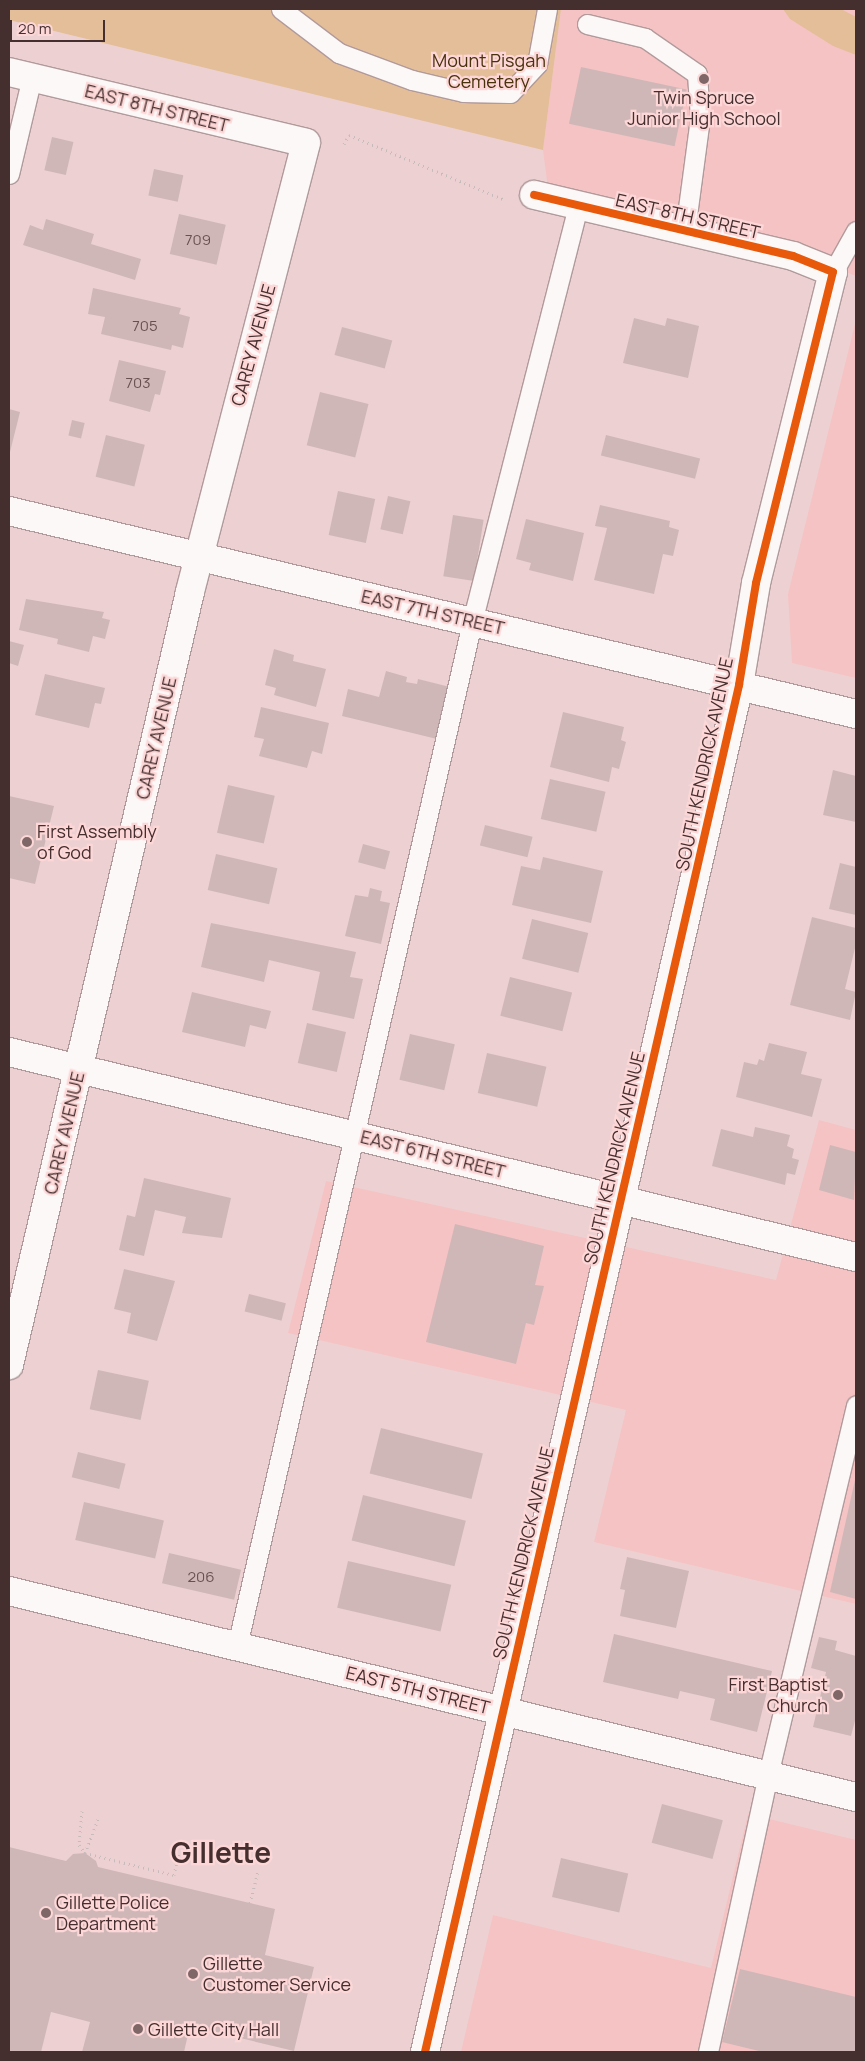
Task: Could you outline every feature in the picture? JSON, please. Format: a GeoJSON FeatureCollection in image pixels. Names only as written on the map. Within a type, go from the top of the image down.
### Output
{"type":"FeatureCollection","features":[{"type":"Feature","properties":{"kind":"street","name":"EAST 8TH STREET"},"geometry":{"type":"LineString","coordinates":[[20,75],[306,144]]}},
{"type":"Feature","properties":{"kind":"street","name":"CAREY AVENUE"},"geometry":{"type":"LineString","coordinates":[[9,1364],[199,557],[306,144]]}},
{"type":"Feature","properties":{"kind":"street","name":"EAST 8TH STREET"},"geometry":{"type":"LineString","coordinates":[[524,200],[578,205],[685,230],[793,256],[832,272]]}},
{"type":"Feature","properties":{"kind":"street","name":"SOUTH KENDRICK AVENUE"},"geometry":{"type":"LineString","coordinates":[[425,2052],[739,686],[756,584],[832,272]]}},
{"type":"Feature","properties":{"kind":"street","name":"EAST 7TH STREET"},"geometry":{"type":"LineString","coordinates":[[9,511],[856,714]]}},
{"type":"Feature","properties":{"kind":"street","name":"EAST 6TH STREET"},"geometry":{"type":"LineString","coordinates":[[9,1052],[856,1257]]}},
{"type":"Feature","properties":{"kind":"street","name":"EAST 5TH STREET"},"geometry":{"type":"LineString","coordinates":[[9,1591],[856,1797]]}},
{"type":"Feature","properties":{"kind":"lane"},"geometry":{"type":"LineString","coordinates":[[281,9],[339,53],[412,80],[463,92],[510,92],[537,64],[548,9]]}},
{"type":"Feature","properties":{"kind":"lane"},"geometry":{"type":"LineString","coordinates":[[587,24],[645,38],[697,74],[700,118],[685,230]]}},
{"type":"Feature","properties":{"kind":"lane"},"geometry":{"type":"LineString","coordinates":[[9,174],[20,75]]}},
{"type":"Feature","properties":{"kind":"lane"},"geometry":{"type":"LineString","coordinates":[[237,1646],[472,622],[578,205]]}},
{"type":"Feature","properties":{"kind":"lane"},"geometry":{"type":"LineString","coordinates":[[832,272],[856,230]]}},
{"type":"Feature","properties":{"kind":"lane"},"geometry":{"type":"LineString","coordinates":[[708,2052],[768,1775],[856,1405]]}},
{"type":"Feature","properties":{"kind":"path"},"geometry":{"type":"LineString","coordinates":[[344,144],[349,135],[524,200]]}},
{"type":"Feature","properties":{"kind":"path"},"geometry":{"type":"LineString","coordinates":[[82,1811],[79,1845],[85,1854],[174,1875],[179,1852]]}},
{"type":"Feature","properties":{"kind":"path"},"geometry":{"type":"LineString","coordinates":[[85,1854],[99,1816]]}},
{"type":"Feature","properties":{"kind":"path"},"geometry":{"type":"LineString","coordinates":[[250,1903],[258,1871]]}},
{"type":"Feature","properties":{"kind":"shaded area","name":"Twin Spruce Junior High School"},"geometry":{"type":"Polygon","coordinates":[[[561,9],[856,9],[856,276],[802,255],[549,196],[543,150],[561,9]]]}},
{"type":"Feature","properties":{"kind":"shaded area"},"geometry":{"type":"Polygon","coordinates":[[[856,320],[856,678],[792,663],[788,594],[856,320]]]}},
{"type":"Feature","properties":{"kind":"shaded area"},"geometry":{"type":"Polygon","coordinates":[[[819,1120],[856,1130],[856,1604],[594,1542],[626,1410],[288,1333],[326,1181],[776,1280],[819,1120]]]}},
{"type":"Feature","properties":{"kind":"shaded area"},"geometry":{"type":"Polygon","coordinates":[[[748,1814],[856,1840],[856,2052],[461,2052],[493,1915],[711,1968],[748,1814]]]}},
{"type":"Feature","properties":{"kind":"green space","name":"Mount Pisgah Cemetery"},"geometry":{"type":"Polygon","coordinates":[[[9,9],[561,9],[543,150],[9,20],[9,9]]]}},
{"type":"Feature","properties":{"kind":"green space"},"geometry":{"type":"Polygon","coordinates":[[[783,9],[841,9],[856,17],[856,55],[833,46],[790,19],[783,9]]]}},
{"type":"Feature","properties":{"kind":"building"},"geometry":{"type":"Polygon","coordinates":[[[581,67],[687,89],[675,146],[569,124],[581,67]]]}},
{"type":"Feature","properties":{"kind":"building"},"geometry":{"type":"Polygon","coordinates":[[[52,137],[73,142],[66,175],[44,170],[52,137]]]}},
{"type":"Feature","properties":{"kind":"building"},"geometry":{"type":"Polygon","coordinates":[[[154,169],[183,175],[178,202],[148,195],[154,169]]]}},
{"type":"Feature","properties":{"kind":"building"},"geometry":{"type":"Polygon","coordinates":[[[179,214],[226,225],[217,265],[170,254],[179,214]]]}},
{"type":"Feature","properties":{"kind":"building"},"geometry":{"type":"Polygon","coordinates":[[[46,219],[94,234],[91,244],[141,259],[135,280],[23,245],[30,225],[43,230],[46,219]]]}},
{"type":"Feature","properties":{"kind":"building"},"geometry":{"type":"Polygon","coordinates":[[[93,288],[181,308],[179,314],[190,317],[183,348],[172,345],[171,350],[101,334],[105,317],[88,314],[93,288]]]}},
{"type":"Feature","properties":{"kind":"building"},"geometry":{"type":"Polygon","coordinates":[[[634,318],[665,326],[667,318],[699,326],[688,378],[623,363],[634,318]]]}},
{"type":"Feature","properties":{"kind":"building"},"geometry":{"type":"Polygon","coordinates":[[[342,327],[392,340],[385,368],[334,355],[342,327]]]}},
{"type":"Feature","properties":{"kind":"building"},"geometry":{"type":"Polygon","coordinates":[[[119,360],[166,371],[160,395],[155,394],[150,412],[109,401],[119,360]]]}},
{"type":"Feature","properties":{"kind":"building"},"geometry":{"type":"Polygon","coordinates":[[[320,392],[369,404],[355,457],[307,445],[320,392]]]}},
{"type":"Feature","properties":{"kind":"building"},"geometry":{"type":"Polygon","coordinates":[[[9,409],[20,412],[9,456],[9,409]]]}},
{"type":"Feature","properties":{"kind":"building"},"geometry":{"type":"Polygon","coordinates":[[[72,420],[85,423],[81,439],[68,436],[72,420]]]}},
{"type":"Feature","properties":{"kind":"building"},"geometry":{"type":"Polygon","coordinates":[[[106,435],[145,445],[134,486],[96,477],[106,435]]]}},
{"type":"Feature","properties":{"kind":"building"},"geometry":{"type":"Polygon","coordinates":[[[606,435],[700,458],[695,479],[601,455],[606,435]]]}},
{"type":"Feature","properties":{"kind":"building"},"geometry":{"type":"Polygon","coordinates":[[[338,491],[375,499],[366,543],[329,535],[338,491]]]}},
{"type":"Feature","properties":{"kind":"building"},"geometry":{"type":"Polygon","coordinates":[[[388,496],[410,501],[403,534],[380,529],[388,496]]]}},
{"type":"Feature","properties":{"kind":"building"},"geometry":{"type":"Polygon","coordinates":[[[600,505],[670,521],[669,527],[679,530],[673,556],[663,554],[654,594],[594,580],[607,528],[595,526],[600,505]]]}},
{"type":"Feature","properties":{"kind":"building"},"geometry":{"type":"Polygon","coordinates":[[[453,515],[484,520],[474,581],[443,576],[453,515]]]}},
{"type":"Feature","properties":{"kind":"building"},"geometry":{"type":"Polygon","coordinates":[[[526,519],[584,533],[573,581],[529,570],[531,563],[516,559],[526,519]]]}},
{"type":"Feature","properties":{"kind":"building"},"geometry":{"type":"Polygon","coordinates":[[[26,599],[104,612],[102,618],[110,620],[105,639],[93,636],[89,652],[57,644],[58,639],[19,630],[26,599]]]}},
{"type":"Feature","properties":{"kind":"building"},"geometry":{"type":"Polygon","coordinates":[[[9,641],[24,645],[18,666],[9,663],[9,641]]]}},
{"type":"Feature","properties":{"kind":"building"},"geometry":{"type":"Polygon","coordinates":[[[274,649],[294,655],[293,661],[326,669],[316,707],[274,695],[276,688],[265,685],[274,649]]]}},
{"type":"Feature","properties":{"kind":"building"},"geometry":{"type":"Polygon","coordinates":[[[386,671],[407,677],[406,682],[417,684],[418,679],[450,687],[437,739],[342,716],[348,689],[379,697],[386,671]]]}},
{"type":"Feature","properties":{"kind":"building"},"geometry":{"type":"Polygon","coordinates":[[[45,674],[105,688],[101,704],[95,703],[89,728],[35,715],[45,674]]]}},
{"type":"Feature","properties":{"kind":"building"},"geometry":{"type":"Polygon","coordinates":[[[261,707],[329,723],[322,754],[312,751],[307,768],[259,756],[264,739],[254,737],[261,707]]]}},
{"type":"Feature","properties":{"kind":"building"},"geometry":{"type":"Polygon","coordinates":[[[563,712],[624,727],[621,740],[626,742],[619,769],[612,767],[609,782],[550,767],[563,712]]]}},
{"type":"Feature","properties":{"kind":"building"},"geometry":{"type":"Polygon","coordinates":[[[833,770],[856,776],[856,822],[823,815],[833,770]]]}},
{"type":"Feature","properties":{"kind":"building"},"geometry":{"type":"Polygon","coordinates":[[[550,779],[606,792],[596,832],[541,819],[550,779]]]}},
{"type":"Feature","properties":{"kind":"building"},"geometry":{"type":"Polygon","coordinates":[[[228,785],[275,796],[264,844],[217,833],[228,785]]]}},
{"type":"Feature","properties":{"kind":"building","name":"First Assembly of God"},"geometry":{"type":"Polygon","coordinates":[[[9,796],[54,806],[35,884],[9,878],[9,796]]]}},
{"type":"Feature","properties":{"kind":"building"},"geometry":{"type":"Polygon","coordinates":[[[485,825],[533,837],[527,857],[480,845],[485,825]]]}},
{"type":"Feature","properties":{"kind":"building"},"geometry":{"type":"Polygon","coordinates":[[[363,844],[390,851],[385,870],[358,862],[363,844]]]}},
{"type":"Feature","properties":{"kind":"building"},"geometry":{"type":"Polygon","coordinates":[[[216,854],[277,868],[269,904],[208,890],[216,854]]]}},
{"type":"Feature","properties":{"kind":"building"},"geometry":{"type":"Polygon","coordinates":[[[543,857],[603,871],[591,923],[512,905],[521,866],[540,870],[543,857]]]}},
{"type":"Feature","properties":{"kind":"building"},"geometry":{"type":"Polygon","coordinates":[[[840,863],[856,867],[856,915],[829,909],[840,863]]]}},
{"type":"Feature","properties":{"kind":"building"},"geometry":{"type":"Polygon","coordinates":[[[370,888],[382,891],[380,901],[390,903],[381,944],[345,936],[355,895],[368,897],[370,888]]]}},
{"type":"Feature","properties":{"kind":"building"},"geometry":{"type":"Polygon","coordinates":[[[812,917],[856,928],[856,944],[845,989],[856,992],[850,1020],[790,1005],[812,917]]]}},
{"type":"Feature","properties":{"kind":"building"},"geometry":{"type":"Polygon","coordinates":[[[532,919],[588,933],[578,973],[522,959],[532,919]]]}},
{"type":"Feature","properties":{"kind":"building"},"geometry":{"type":"Polygon","coordinates":[[[211,923],[356,952],[350,977],[363,979],[354,1019],[312,1010],[320,972],[269,960],[264,982],[201,967],[211,923]]]}},
{"type":"Feature","properties":{"kind":"building"},"geometry":{"type":"Polygon","coordinates":[[[510,977],[572,992],[562,1031],[500,1016],[510,977]]]}},
{"type":"Feature","properties":{"kind":"building"},"geometry":{"type":"Polygon","coordinates":[[[192,992],[271,1011],[266,1029],[250,1025],[245,1047],[182,1032],[192,992]]]}},
{"type":"Feature","properties":{"kind":"building"},"geometry":{"type":"Polygon","coordinates":[[[307,1023],[346,1032],[337,1072],[298,1063],[307,1023]]]}},
{"type":"Feature","properties":{"kind":"building"},"geometry":{"type":"Polygon","coordinates":[[[410,1034],[455,1044],[444,1090],[399,1080],[410,1034]]]}},
{"type":"Feature","properties":{"kind":"building"},"geometry":{"type":"Polygon","coordinates":[[[769,1043],[807,1052],[801,1074],[822,1079],[812,1117],[736,1097],[744,1062],[757,1065],[759,1059],[764,1061],[769,1043]]]}},
{"type":"Feature","properties":{"kind":"building"},"geometry":{"type":"Polygon","coordinates":[[[487,1053],[546,1067],[537,1107],[478,1093],[487,1053]]]}},
{"type":"Feature","properties":{"kind":"building"},"geometry":{"type":"Polygon","coordinates":[[[755,1127],[790,1135],[787,1146],[794,1149],[792,1158],[799,1160],[795,1175],[787,1173],[785,1185],[712,1166],[721,1129],[753,1137],[755,1127]]]}},
{"type":"Feature","properties":{"kind":"building"},"geometry":{"type":"Polygon","coordinates":[[[830,1145],[856,1152],[854,1200],[819,1190],[830,1145]]]}},
{"type":"Feature","properties":{"kind":"building"},"geometry":{"type":"Polygon","coordinates":[[[144,1178],[231,1198],[222,1238],[182,1233],[186,1217],[155,1210],[144,1256],[119,1250],[127,1215],[135,1217],[144,1178]]]}},
{"type":"Feature","properties":{"kind":"building"},"geometry":{"type":"Polygon","coordinates":[[[455,1224],[544,1246],[535,1285],[544,1286],[534,1325],[526,1323],[516,1364],[426,1342],[455,1224]]]}},
{"type":"Feature","properties":{"kind":"building"},"geometry":{"type":"Polygon","coordinates":[[[124,1269],[175,1281],[157,1341],[127,1333],[131,1313],[114,1309],[124,1269]]]}},
{"type":"Feature","properties":{"kind":"building"},"geometry":{"type":"Polygon","coordinates":[[[249,1294],[286,1303],[282,1321],[245,1311],[249,1294]]]}},
{"type":"Feature","properties":{"kind":"building"},"geometry":{"type":"Polygon","coordinates":[[[98,1370],[149,1381],[141,1420],[90,1409],[98,1370]]]}},
{"type":"Feature","properties":{"kind":"building"},"geometry":{"type":"Polygon","coordinates":[[[381,1428],[483,1453],[472,1499],[370,1474],[381,1428]]]}},
{"type":"Feature","properties":{"kind":"building"},"geometry":{"type":"Polygon","coordinates":[[[78,1452],[126,1464],[119,1489],[72,1477],[78,1452]]]}},
{"type":"Feature","properties":{"kind":"building"},"geometry":{"type":"Polygon","coordinates":[[[856,1481],[856,1599],[830,1592],[856,1481]]]}},
{"type":"Feature","properties":{"kind":"building"},"geometry":{"type":"Polygon","coordinates":[[[363,1495],[466,1521],[454,1566],[352,1541],[363,1495]]]}},
{"type":"Feature","properties":{"kind":"building"},"geometry":{"type":"Polygon","coordinates":[[[84,1502],[164,1520],[155,1558],[75,1540],[84,1502]]]}},
{"type":"Feature","properties":{"kind":"building"},"geometry":{"type":"Polygon","coordinates":[[[169,1553],[241,1570],[234,1600],[162,1583],[169,1553]]]}},
{"type":"Feature","properties":{"kind":"building"},"geometry":{"type":"Polygon","coordinates":[[[627,1557],[689,1571],[676,1628],[620,1616],[625,1590],[620,1589],[627,1557]]]}},
{"type":"Feature","properties":{"kind":"building"},"geometry":{"type":"Polygon","coordinates":[[[348,1561],[451,1585],[440,1632],[337,1608],[348,1561]]]}},
{"type":"Feature","properties":{"kind":"building"},"geometry":{"type":"Polygon","coordinates":[[[614,1634],[772,1671],[757,1732],[710,1720],[715,1699],[680,1691],[678,1699],[603,1682],[614,1634]]]}},
{"type":"Feature","properties":{"kind":"building","name":"First Baptist Church"},"geometry":{"type":"Polygon","coordinates":[[[819,1637],[837,1641],[835,1650],[856,1656],[856,1717],[851,1736],[813,1727],[826,1672],[811,1668],[819,1637]]]}},
{"type":"Feature","properties":{"kind":"building"},"geometry":{"type":"Polygon","coordinates":[[[662,1804],[723,1820],[713,1859],[652,1843],[662,1804]]]}},
{"type":"Feature","properties":{"kind":"building"},"geometry":{"type":"Polygon","coordinates":[[[9,1847],[66,1861],[73,1854],[85,1853],[96,1861],[98,1867],[275,1909],[265,1955],[314,1967],[294,2051],[190,2026],[184,2052],[82,2052],[90,2022],[51,2012],[41,2052],[9,2051],[9,1847]]]}},
{"type":"Feature","properties":{"kind":"building"},"geometry":{"type":"Polygon","coordinates":[[[561,1858],[628,1874],[619,1912],[552,1897],[561,1858]]]}},
{"type":"Feature","properties":{"kind":"building"},"geometry":{"type":"Polygon","coordinates":[[[740,1969],[856,1997],[856,2052],[763,2052],[722,2042],[740,1969]]]}},
{"type":"Feature","properties":{"kind":"cycle path"},"geometry":{"type":"LineString","coordinates":[[425,2052],[739,685],[756,583],[833,272],[793,256],[534,195]]}},
{"type":"Feature","properties":{"kind":"place","name":"Twin Spruce Junior High School"},"geometry":{"type":"Point","coordinates":[704,79]}},
{"type":"Feature","properties":{"kind":"place","name":"First Assembly of God"},"geometry":{"type":"Point","coordinates":[27,842]}},
{"type":"Feature","properties":{"kind":"place","name":"First Baptist Church"},"geometry":{"type":"Point","coordinates":[838,1695]}},
{"type":"Feature","properties":{"kind":"place","name":"Gillette Police Department"},"geometry":{"type":"Point","coordinates":[46,1913]}},
{"type":"Feature","properties":{"kind":"place","name":"Gillette Customer Service"},"geometry":{"type":"Point","coordinates":[193,1974]}},
{"type":"Feature","properties":{"kind":"place","name":"Gillette City Hall"},"geometry":{"type":"Point","coordinates":[138,2029]}},
{"type":"Feature","properties":{"kind":"district","name":"Gillette"},"geometry":{"type":"Point","coordinates":[221,1852]}}]}
